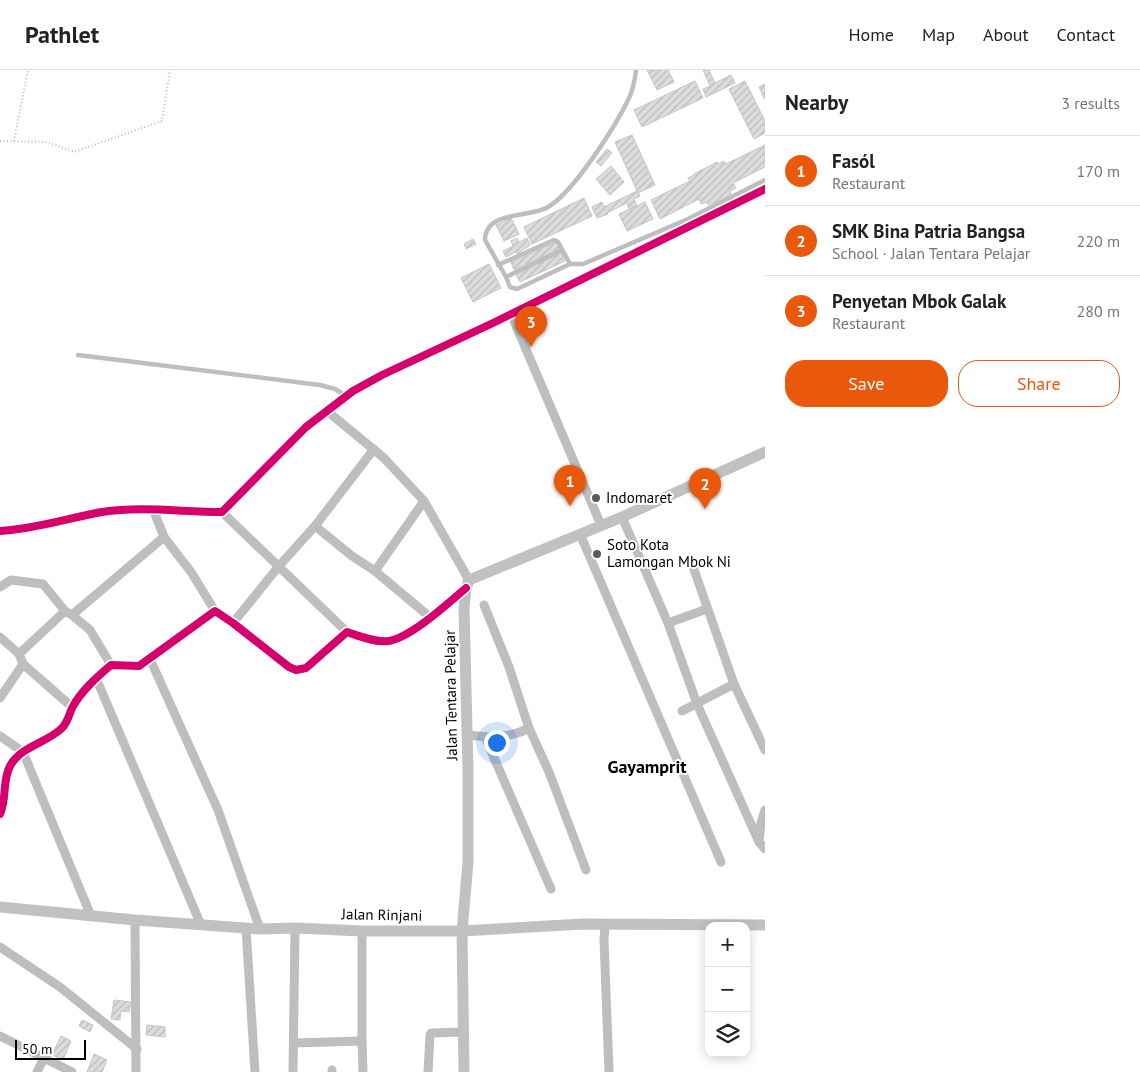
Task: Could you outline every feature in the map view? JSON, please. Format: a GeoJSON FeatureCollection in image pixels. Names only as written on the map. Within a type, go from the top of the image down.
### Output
{"type":"FeatureCollection","features":[{"type":"Feature","properties":{"kind":"main road"},"geometry":{"type":"LineString","coordinates":[[467,584],[622,517],[765,452]]}},
{"type":"Feature","properties":{"kind":"main road","name":"Jalan Tentara Pelajar"},"geometry":{"type":"LineString","coordinates":[[464,1072],[462,931],[468,862],[468,735],[464,608],[467,584]]}},
{"type":"Feature","properties":{"kind":"main road","name":"Jalan Rinjani"},"geometry":{"type":"LineString","coordinates":[[0,907],[134,920],[260,929],[462,931],[583,924],[765,925]]}},
{"type":"Feature","properties":{"kind":"street"},"geometry":{"type":"LineString","coordinates":[[222,512],[306,427],[346,396],[382,375],[765,189]]}},
{"type":"Feature","properties":{"kind":"street"},"geometry":{"type":"LineString","coordinates":[[510,314],[601,525]]}},
{"type":"Feature","properties":{"kind":"street"},"geometry":{"type":"LineString","coordinates":[[0,531],[50,525],[102,512],[153,509],[222,512],[248,540],[279,566],[347,632],[367,638],[388,641],[400,637],[431,618],[467,584],[424,501],[384,458],[327,411]]}},
{"type":"Feature","properties":{"kind":"street"},"geometry":{"type":"LineString","coordinates":[[233,623],[279,566],[315,526],[374,449]]}},
{"type":"Feature","properties":{"kind":"street"},"geometry":{"type":"LineString","coordinates":[[375,571],[424,501]]}},
{"type":"Feature","properties":{"kind":"street"},"geometry":{"type":"LineString","coordinates":[[153,509],[164,537],[192,572],[216,611],[289,668],[296,670],[306,668],[347,632]]}},
{"type":"Feature","properties":{"kind":"street"},"geometry":{"type":"LineString","coordinates":[[622,517],[668,624],[697,704],[759,842],[765,849]]}},
{"type":"Feature","properties":{"kind":"street"},"geometry":{"type":"LineString","coordinates":[[315,526],[352,556],[375,571],[431,618]]}},
{"type":"Feature","properties":{"kind":"street"},"geometry":{"type":"LineString","coordinates":[[580,534],[721,862]]}},
{"type":"Feature","properties":{"kind":"street"},"geometry":{"type":"LineString","coordinates":[[18,654],[68,612],[164,537]]}},
{"type":"Feature","properties":{"kind":"street"},"geometry":{"type":"LineString","coordinates":[[690,558],[734,684],[765,750]]}},
{"type":"Feature","properties":{"kind":"street"},"geometry":{"type":"LineString","coordinates":[[0,587],[10,580],[43,584],[68,612],[90,630],[111,665]]}},
{"type":"Feature","properties":{"kind":"street"},"geometry":{"type":"LineString","coordinates":[[484,605],[509,667],[529,728],[549,772],[586,870]]}},
{"type":"Feature","properties":{"kind":"street"},"geometry":{"type":"LineString","coordinates":[[668,624],[707,609]]}},
{"type":"Feature","properties":{"kind":"street"},"geometry":{"type":"LineString","coordinates":[[0,814],[3,808],[7,773],[14,759],[62,729],[67,722],[72,707],[96,678],[111,665],[139,666],[216,611]]}},
{"type":"Feature","properties":{"kind":"street"},"geometry":{"type":"LineString","coordinates":[[0,637],[18,654],[23,664],[72,707]]}},
{"type":"Feature","properties":{"kind":"street"},"geometry":{"type":"LineString","coordinates":[[150,659],[218,810],[260,929]]}},
{"type":"Feature","properties":{"kind":"street"},"geometry":{"type":"LineString","coordinates":[[0,698],[23,664]]}},
{"type":"Feature","properties":{"kind":"street"},"geometry":{"type":"LineString","coordinates":[[96,678],[201,924]]}},
{"type":"Feature","properties":{"kind":"street"},"geometry":{"type":"LineString","coordinates":[[682,711],[734,684]]}},
{"type":"Feature","properties":{"kind":"street"},"geometry":{"type":"LineString","coordinates":[[468,735],[485,737],[516,734],[529,728]]}},
{"type":"Feature","properties":{"kind":"street"},"geometry":{"type":"LineString","coordinates":[[0,736],[23,752],[91,916]]}},
{"type":"Feature","properties":{"kind":"street"},"geometry":{"type":"LineString","coordinates":[[485,737],[551,889]]}},
{"type":"Feature","properties":{"kind":"street"},"geometry":{"type":"LineString","coordinates":[[759,842],[761,823],[765,810]]}},
{"type":"Feature","properties":{"kind":"street"},"geometry":{"type":"LineString","coordinates":[[134,920],[136,1072]]}},
{"type":"Feature","properties":{"kind":"street"},"geometry":{"type":"LineString","coordinates":[[605,924],[609,1072]]}},
{"type":"Feature","properties":{"kind":"street"},"geometry":{"type":"LineString","coordinates":[[246,928],[255,1072]]}},
{"type":"Feature","properties":{"kind":"street"},"geometry":{"type":"LineString","coordinates":[[293,1072],[295,928]]}},
{"type":"Feature","properties":{"kind":"street"},"geometry":{"type":"LineString","coordinates":[[362,931],[362,1072]]}},
{"type":"Feature","properties":{"kind":"street"},"geometry":{"type":"LineString","coordinates":[[0,947],[60,987],[137,1050]]}},
{"type":"Feature","properties":{"kind":"street"},"geometry":{"type":"LineString","coordinates":[[428,1072],[428,1039],[431,1033],[464,1032]]}},
{"type":"Feature","properties":{"kind":"street"},"geometry":{"type":"LineString","coordinates":[[0,1036],[72,1072]]}},
{"type":"Feature","properties":{"kind":"street"},"geometry":{"type":"LineString","coordinates":[[294,1043],[362,1041]]}},
{"type":"Feature","properties":{"kind":"street"},"geometry":{"type":"LineString","coordinates":[[37,1072],[44,1058]]}},
{"type":"Feature","properties":{"kind":"lane"},"geometry":{"type":"LineString","coordinates":[[636,70],[630,96],[590,162],[572,185],[546,209],[514,214],[490,226],[485,235],[485,240],[510,287],[515,289],[570,264],[583,264],[688,219],[765,180]]}},
{"type":"Feature","properties":{"kind":"lane"},"geometry":{"type":"LineString","coordinates":[[498,265],[552,240],[558,242],[570,264]]}},
{"type":"Feature","properties":{"kind":"lane"},"geometry":{"type":"LineString","coordinates":[[506,277],[562,250]]}},
{"type":"Feature","properties":{"kind":"lane"},"geometry":{"type":"LineString","coordinates":[[78,355],[320,385],[335,389],[346,396]]}},
{"type":"Feature","properties":{"kind":"path"},"geometry":{"type":"LineString","coordinates":[[14,141],[28,70]]}},
{"type":"Feature","properties":{"kind":"path"},"geometry":{"type":"LineString","coordinates":[[0,141],[48,142],[74,152],[162,121],[170,70]]}},
{"type":"Feature","properties":{"kind":"building"},"geometry":{"type":"Polygon","coordinates":[[[647,70],[668,70],[674,82],[657,90],[647,70]]]}},
{"type":"Feature","properties":{"kind":"building"},"geometry":{"type":"Polygon","coordinates":[[[703,70],[709,70],[715,83],[731,75],[735,83],[706,97],[703,89],[710,86],[703,70]]]}},
{"type":"Feature","properties":{"kind":"building"},"geometry":{"type":"Polygon","coordinates":[[[695,81],[703,98],[642,127],[634,110],[695,81]]]}},
{"type":"Feature","properties":{"kind":"building"},"geometry":{"type":"Polygon","coordinates":[[[745,81],[765,121],[765,133],[754,139],[729,89],[745,81]]]}},
{"type":"Feature","properties":{"kind":"building"},"geometry":{"type":"Polygon","coordinates":[[[765,84],[765,100],[759,87],[765,84]]]}},
{"type":"Feature","properties":{"kind":"building"},"geometry":{"type":"Polygon","coordinates":[[[632,135],[655,185],[638,193],[615,142],[632,135]]]}},
{"type":"Feature","properties":{"kind":"building"},"geometry":{"type":"Polygon","coordinates":[[[765,145],[765,167],[733,183],[736,188],[730,191],[731,194],[727,196],[728,198],[714,205],[713,203],[708,205],[707,202],[701,204],[699,199],[660,219],[651,200],[690,181],[688,178],[717,162],[718,164],[724,161],[726,164],[765,145]]]}},
{"type":"Feature","properties":{"kind":"building"},"geometry":{"type":"Polygon","coordinates":[[[607,149],[612,153],[601,166],[596,162],[607,149]]]}},
{"type":"Feature","properties":{"kind":"building"},"geometry":{"type":"Polygon","coordinates":[[[611,166],[624,182],[610,195],[596,179],[611,166]]]}},
{"type":"Feature","properties":{"kind":"building"},"geometry":{"type":"Polygon","coordinates":[[[637,191],[640,196],[634,199],[637,206],[629,209],[627,203],[597,218],[592,207],[602,202],[604,207],[637,191]]]}},
{"type":"Feature","properties":{"kind":"building"},"geometry":{"type":"Polygon","coordinates":[[[584,198],[592,216],[532,244],[524,227],[584,198]]]}},
{"type":"Feature","properties":{"kind":"building"},"geometry":{"type":"Polygon","coordinates":[[[645,202],[653,219],[627,231],[619,214],[645,202]]]}},
{"type":"Feature","properties":{"kind":"building"},"geometry":{"type":"Polygon","coordinates":[[[511,218],[519,234],[504,241],[496,225],[511,218]]]}},
{"type":"Feature","properties":{"kind":"building"},"geometry":{"type":"Polygon","coordinates":[[[517,238],[519,242],[527,238],[530,245],[517,254],[516,252],[506,257],[503,251],[513,246],[511,241],[517,238]]]}},
{"type":"Feature","properties":{"kind":"building"},"geometry":{"type":"Polygon","coordinates":[[[473,239],[476,244],[466,249],[464,244],[473,239]]]}},
{"type":"Feature","properties":{"kind":"building"},"geometry":{"type":"Polygon","coordinates":[[[556,242],[560,249],[514,270],[511,262],[556,242]]]}},
{"type":"Feature","properties":{"kind":"building"},"geometry":{"type":"Polygon","coordinates":[[[561,253],[565,261],[520,282],[516,274],[561,253]]]}},
{"type":"Feature","properties":{"kind":"building"},"geometry":{"type":"Polygon","coordinates":[[[489,264],[501,288],[473,302],[461,278],[489,264]]]}},
{"type":"Feature","properties":{"kind":"building"},"geometry":{"type":"Polygon","coordinates":[[[114,1000],[131,1002],[129,1012],[121,1011],[120,1020],[111,1019],[114,1000]]]}},
{"type":"Feature","properties":{"kind":"building"},"geometry":{"type":"Polygon","coordinates":[[[82,1020],[93,1025],[90,1032],[79,1026],[82,1020]]]}},
{"type":"Feature","properties":{"kind":"building"},"geometry":{"type":"Polygon","coordinates":[[[147,1025],[165,1027],[165,1037],[146,1035],[147,1025]]]}},
{"type":"Feature","properties":{"kind":"building"},"geometry":{"type":"Polygon","coordinates":[[[61,1036],[71,1041],[63,1060],[52,1055],[61,1036]]]}},
{"type":"Feature","properties":{"kind":"building"},"geometry":{"type":"Polygon","coordinates":[[[94,1054],[107,1060],[102,1072],[87,1072],[94,1054]]]}},
{"type":"Feature","properties":{"kind":"cycle path"},"geometry":{"type":"LineString","coordinates":[[0,531],[26,528],[89,514],[117,510],[147,509],[222,512],[306,427],[353,391],[382,375],[493,323],[765,189]]}},
{"type":"Feature","properties":{"kind":"cycle path"},"geometry":{"type":"LineString","coordinates":[[0,814],[10,766],[27,749],[62,728],[76,702],[95,679],[111,665],[139,666],[215,611],[289,667],[296,670],[306,668],[347,632],[379,641],[389,641],[398,638],[429,619],[466,588]]}},
{"type":"Feature","properties":{"kind":"place","name":"Penyetan Mbok Galak"},"geometry":{"type":"Point","coordinates":[531,347]}},
{"type":"Feature","properties":{"kind":"place","name":"Indomaret"},"geometry":{"type":"Point","coordinates":[596,498]}},
{"type":"Feature","properties":{"kind":"place","name":"Fasól"},"geometry":{"type":"Point","coordinates":[570,506]}},
{"type":"Feature","properties":{"kind":"place","name":"SMK Bina Patria Bangsa"},"geometry":{"type":"Point","coordinates":[705,509]}},
{"type":"Feature","properties":{"kind":"place","name":"Soto Kota Lamongan Mbok Ni"},"geometry":{"type":"Point","coordinates":[597,554]}},
{"type":"Feature","properties":{"kind":"district","name":"Gayamprit"},"geometry":{"type":"Point","coordinates":[647,767]}}]}
